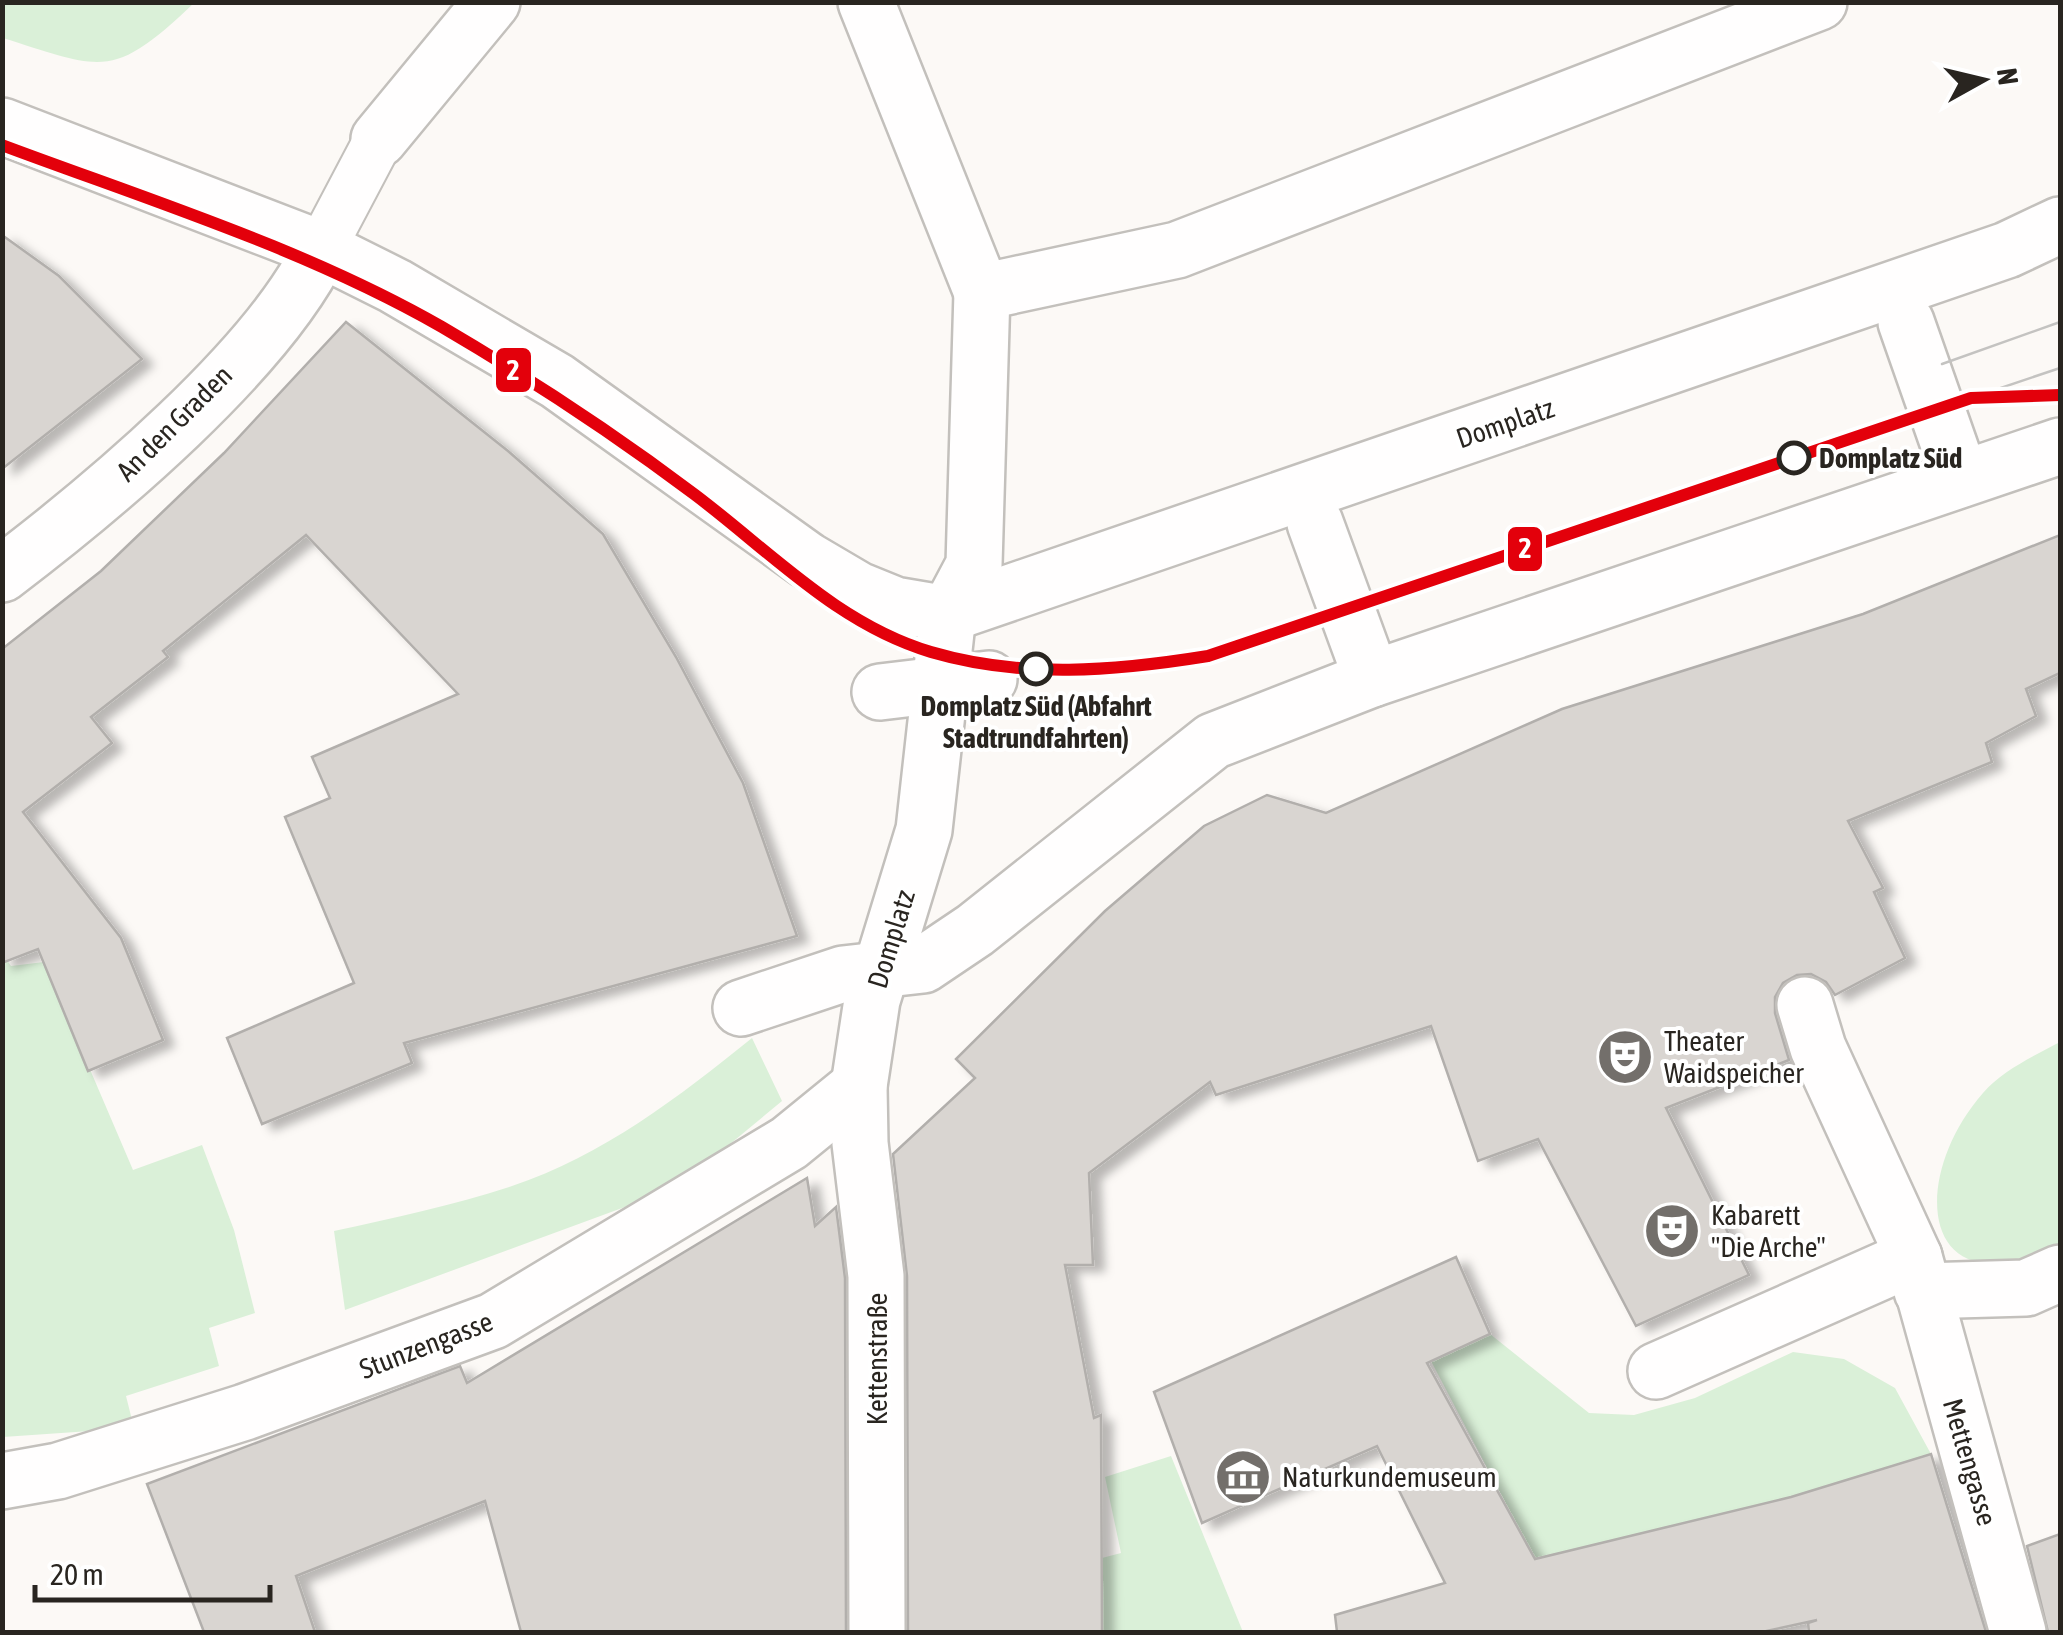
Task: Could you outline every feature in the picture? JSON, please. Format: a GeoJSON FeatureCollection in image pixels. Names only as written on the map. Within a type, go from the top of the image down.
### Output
{"type":"FeatureCollection","features":[{"type":"Feature","properties":{"kind":"street"},"geometry":{"type":"LineString","coordinates":[[380,139],[492,2]]}},
{"type":"Feature","properties":{"kind":"street"},"geometry":{"type":"LineString","coordinates":[[866,2],[982,292],[974,565],[948,614]]}},
{"type":"Feature","properties":{"kind":"street"},"geometry":{"type":"LineString","coordinates":[[982,292],[1177,250],[1819,2]]}},
{"type":"Feature","properties":{"kind":"street","name":"Domplatz"},"geometry":{"type":"LineString","coordinates":[[3,127],[326,278],[395,286],[557,381],[807,560],[858,590],[895,605],[948,614],[2006,250],[2060,225]]}},
{"type":"Feature","properties":{"kind":"street","name":"An den Graden"},"geometry":{"type":"LineString","coordinates":[[2,574],[116,482],[326,278]]}},
{"type":"Feature","properties":{"kind":"street"},"geometry":{"type":"LineString","coordinates":[[1906,322],[1961,478]]}},
{"type":"Feature","properties":{"kind":"street"},"geometry":{"type":"LineString","coordinates":[[741,1008],[852,966],[924,965],[975,930],[1213,741],[1372,678],[2060,446]]}},
{"type":"Feature","properties":{"kind":"street"},"geometry":{"type":"LineString","coordinates":[[1316,523],[1372,678]]}},
{"type":"Feature","properties":{"kind":"street","name":"Domplatz"},"geometry":{"type":"LineString","coordinates":[[859,1086],[872,1000],[852,966],[924,830],[965,682],[948,614]]}},
{"type":"Feature","properties":{"kind":"street"},"geometry":{"type":"LineString","coordinates":[[880,692],[965,682]]}},
{"type":"Feature","properties":{"kind":"street","name":"Mettengasse"},"geometry":{"type":"LineString","coordinates":[[1804,1005],[1818,1048],[1918,1274],[2018,1632]]}},
{"type":"Feature","properties":{"kind":"street","name":"Stunzengasse"},"geometry":{"type":"LineString","coordinates":[[2,1481],[58,1471],[245,1412],[493,1322],[789,1143],[859,1086]]}},
{"type":"Feature","properties":{"kind":"street","name":"Kettenstraße"},"geometry":{"type":"LineString","coordinates":[[859,1086],[860,1143],[876,1276],[877,1632]]}},
{"type":"Feature","properties":{"kind":"street"},"geometry":{"type":"LineString","coordinates":[[1656,1371],[1918,1274],[2026,1288],[2060,1273]]}},
{"type":"Feature","properties":{"kind":"lane"},"geometry":{"type":"LineString","coordinates":[[326,278],[380,139]]}},
{"type":"Feature","properties":{"kind":"green space"},"geometry":{"type":"Polygon","coordinates":[[[3,2],[194,3],[167,28],[125,56],[86,61],[3,38],[3,2]]]}},
{"type":"Feature","properties":{"kind":"green space"},"geometry":{"type":"Polygon","coordinates":[[[2,953],[11,966],[44,962],[133,1170],[202,1145],[234,1230],[255,1313],[209,1328],[219,1366],[126,1396],[134,1428],[3,1437],[2,953]]]}},
{"type":"Feature","properties":{"kind":"green space"},"geometry":{"type":"Polygon","coordinates":[[[752,1038],[782,1101],[724,1149],[633,1204],[345,1310],[334,1231],[512,1186],[577,1159],[638,1123],[752,1038]]]}},
{"type":"Feature","properties":{"kind":"green space"},"geometry":{"type":"Polygon","coordinates":[[[2060,1042],[2060,1243],[2014,1261],[1979,1262],[1955,1250],[1941,1228],[1937,1198],[1943,1164],[1959,1128],[1983,1093],[2009,1070],[2060,1042]]]}},
{"type":"Feature","properties":{"kind":"green space"},"geometry":{"type":"Polygon","coordinates":[[[1490,1334],[1589,1413],[1634,1415],[1695,1398],[1793,1352],[1844,1359],[1895,1388],[1931,1454],[1791,1497],[1535,1559],[1431,1361],[1490,1334]]]}},
{"type":"Feature","properties":{"kind":"green space"},"geometry":{"type":"Polygon","coordinates":[[[1171,1456],[1243,1632],[1102,1632],[1102,1558],[1121,1553],[1105,1477],[1171,1456]]]}},
{"type":"Feature","properties":{"kind":"building"},"geometry":{"type":"Polygon","coordinates":[[[2,235],[59,276],[142,359],[2,469],[2,235]]]}},
{"type":"Feature","properties":{"kind":"building"},"geometry":{"type":"Polygon","coordinates":[[[346,322],[508,451],[603,534],[676,657],[743,783],[797,936],[404,1043],[412,1063],[262,1124],[227,1038],[354,983],[285,817],[330,798],[312,757],[458,694],[306,535],[163,651],[168,657],[91,717],[112,743],[23,812],[121,938],[163,1040],[88,1071],[38,949],[2,963],[2,649],[101,571],[224,453],[346,322]]]}},
{"type":"Feature","properties":{"kind":"building"},"geometry":{"type":"Polygon","coordinates":[[[2060,535],[2060,673],[2026,689],[2036,716],[1986,743],[1992,762],[1848,821],[1883,888],[1874,892],[1905,958],[1835,995],[1826,982],[1811,974],[1797,975],[1783,983],[1775,997],[1775,1013],[1789,1060],[1666,1108],[1749,1275],[1636,1326],[1538,1139],[1478,1161],[1431,1026],[1216,1095],[1210,1082],[1089,1173],[1093,1265],[1065,1265],[1094,1418],[1101,1415],[1102,1632],[908,1632],[907,1276],[893,1154],[975,1078],[956,1059],[1105,911],[1204,826],[1267,795],[1326,813],[1562,709],[1863,614],[2060,535]]]}},
{"type":"Feature","properties":{"kind":"building"},"geometry":{"type":"Polygon","coordinates":[[[807,1178],[815,1226],[836,1207],[845,1278],[846,1632],[521,1632],[485,1501],[296,1576],[315,1632],[204,1632],[147,1484],[460,1366],[467,1383],[807,1178]]]}},
{"type":"Feature","properties":{"kind":"building"},"geometry":{"type":"Polygon","coordinates":[[[1456,1257],[1490,1334],[1427,1363],[1535,1559],[1791,1497],[1931,1454],[1986,1632],[1809,1632],[1808,1623],[1817,1620],[1762,1632],[1337,1632],[1335,1615],[1445,1583],[1377,1446],[1202,1523],[1154,1392],[1456,1257]]]}},
{"type":"Feature","properties":{"kind":"building"},"geometry":{"type":"Polygon","coordinates":[[[2060,1534],[2060,1632],[2048,1632],[2027,1546],[2060,1534]]]}},
{"type":"Feature","properties":{"kind":"tram line"},"geometry":{"type":"LineString","coordinates":[[1942,364],[2060,322]]}},
{"type":"Feature","properties":{"kind":"tram line"},"geometry":{"type":"LineString","coordinates":[[1971,398],[2060,368]]}},
{"type":"Feature","properties":{"kind":"transit line","name":"2"},"geometry":{"type":"LineString","coordinates":[[2,145],[226,227],[390,299],[474,346],[602,428],[694,494],[806,584],[865,624],[931,652],[1000,666],[1069,670],[1208,656],[1971,398],[2060,395]]}},
{"type":"Feature","properties":{"kind":"place","name":"Domplatz Süd"},"geometry":{"type":"Point","coordinates":[1794,458]}},
{"type":"Feature","properties":{"kind":"place","name":"Domplatz Süd (Abfahrt Stadtrundfahrten)"},"geometry":{"type":"Point","coordinates":[1036,669]}},
{"type":"Feature","properties":{"kind":"place","name":"Theater Waidspeicher"},"geometry":{"type":"Point","coordinates":[1625,1057]}},
{"type":"Feature","properties":{"kind":"place","name":"Kabarett \"Die Arche\""},"geometry":{"type":"Point","coordinates":[1672,1231]}},
{"type":"Feature","properties":{"kind":"place","name":"Naturkundemuseum"},"geometry":{"type":"Point","coordinates":[1243,1477]}}]}
